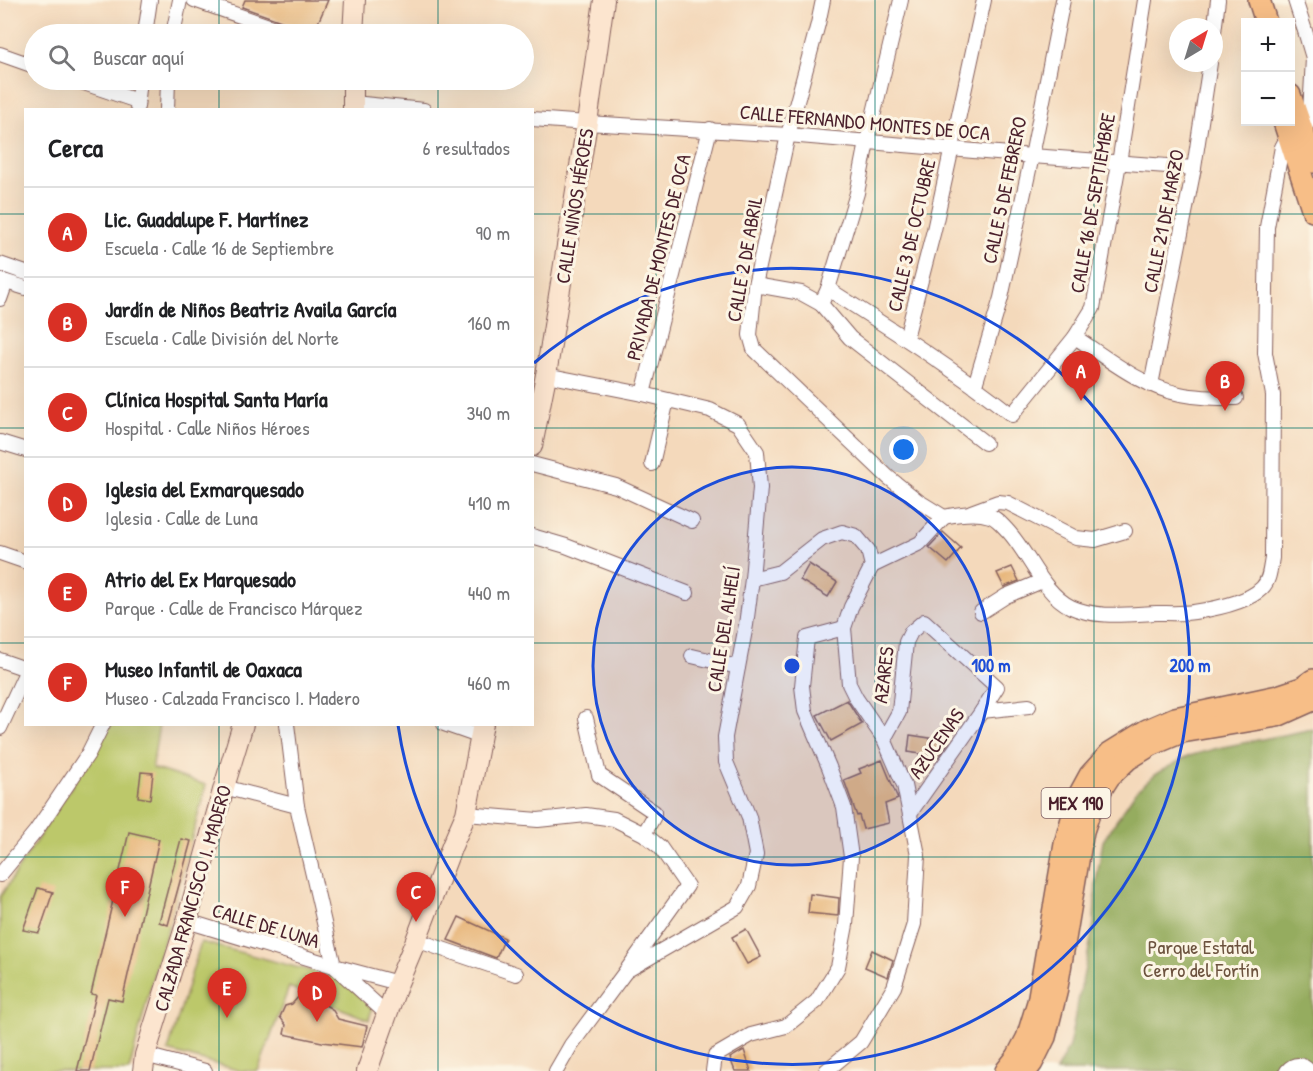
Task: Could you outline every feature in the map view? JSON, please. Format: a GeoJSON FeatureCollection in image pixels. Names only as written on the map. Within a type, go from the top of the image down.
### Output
{"type":"FeatureCollection","features":[{"type":"Feature","properties":{"kind":"main road"},"geometry":{"type":"LineString","coordinates":[[353,24],[354,0]]}},
{"type":"Feature","properties":{"kind":"main road","name":"CALLE NIÑOS HÉROES"},"geometry":{"type":"LineString","coordinates":[[534,436],[587,123],[604,0]]}},
{"type":"Feature","properties":{"kind":"main road"},"geometry":{"type":"LineString","coordinates":[[1244,0],[1250,18]]}},
{"type":"Feature","properties":{"kind":"main road"},"geometry":{"type":"LineString","coordinates":[[1259,0],[1265,18]]}},
{"type":"Feature","properties":{"kind":"main road"},"geometry":{"type":"LineString","coordinates":[[353,90],[353,106]]}},
{"type":"Feature","properties":{"kind":"main road"},"geometry":{"type":"LineString","coordinates":[[1291,129],[1313,162]]}},
{"type":"Feature","properties":{"kind":"main road"},"geometry":{"type":"LineString","coordinates":[[1291,129],[1313,211]]}},
{"type":"Feature","properties":{"kind":"main road","name":"MEX 190"},"geometry":{"type":"LineString","coordinates":[[1006,1071],[1027,1038],[1038,1002],[1065,844],[1078,797],[1090,775],[1110,753],[1147,730],[1174,718],[1278,696],[1302,688],[1313,680]]}},
{"type":"Feature","properties":{"kind":"main road","name":"MEX 190"},"geometry":{"type":"LineString","coordinates":[[1026,1071],[1032,1064],[1045,1037],[1056,993],[1083,831],[1093,802],[1109,777],[1128,759],[1151,745],[1182,732],[1277,716],[1313,700]]}},
{"type":"Feature","properties":{"kind":"main road","name":"CALZADA FRANCISCO I. MADERO"},"geometry":{"type":"LineString","coordinates":[[144,1063],[242,726]]}},
{"type":"Feature","properties":{"kind":"main road"},"geometry":{"type":"LineString","coordinates":[[368,1071],[398,983],[466,814],[482,731]]}},
{"type":"Feature","properties":{"kind":"street"},"geometry":{"type":"LineString","coordinates":[[146,24],[150,0]]}},
{"type":"Feature","properties":{"kind":"street"},"geometry":{"type":"LineString","coordinates":[[175,24],[180,0]]}},
{"type":"Feature","properties":{"kind":"street"},"geometry":{"type":"LineString","coordinates":[[194,0],[263,24]]}},
{"type":"Feature","properties":{"kind":"street","name":"CALLE 2 DE ABRIL"},"geometry":{"type":"LineString","coordinates":[[823,0],[788,135],[755,285],[750,335],[754,350],[888,477],[918,501],[944,516]]}},
{"type":"Feature","properties":{"kind":"street"},"geometry":{"type":"LineString","coordinates":[[821,304],[828,289],[857,193],[867,142],[902,0]]}},
{"type":"Feature","properties":{"kind":"street","name":"CALLE 3 DE OCTUBRE"},"geometry":{"type":"LineString","coordinates":[[906,338],[934,231],[984,0]]}},
{"type":"Feature","properties":{"kind":"street","name":"CALLE 5 DE FEBRERO"},"geometry":{"type":"LineString","coordinates":[[975,386],[1001,298],[1063,0]]}},
{"type":"Feature","properties":{"kind":"street","name":"CALLE 16 DE SEPTIEMBRE"},"geometry":{"type":"LineString","coordinates":[[828,289],[906,338],[975,386],[1011,415],[1076,337],[1093,308],[1145,0]]}},
{"type":"Feature","properties":{"kind":"street"},"geometry":{"type":"LineString","coordinates":[[1216,18],[1218,0]]}},
{"type":"Feature","properties":{"kind":"street"},"geometry":{"type":"LineString","coordinates":[[966,513],[989,516],[1000,522],[1018,541],[1042,581],[1064,603],[1074,608],[1100,614],[1192,613],[1232,604],[1254,595],[1264,586],[1270,574],[1272,558],[1274,423],[1273,395],[1265,353],[1267,227],[1282,147],[1291,129],[1309,121],[1313,59],[1294,0]]}},
{"type":"Feature","properties":{"kind":"street"},"geometry":{"type":"LineString","coordinates":[[0,54],[24,62]]}},
{"type":"Feature","properties":{"kind":"street","name":"CALLE 21 DE MARZO"},"geometry":{"type":"LineString","coordinates":[[1151,385],[1194,168],[1209,72]]}},
{"type":"Feature","properties":{"kind":"street"},"geometry":{"type":"LineString","coordinates":[[100,90],[137,105],[139,90]]}},
{"type":"Feature","properties":{"kind":"street"},"geometry":{"type":"LineString","coordinates":[[167,108],[168,90]]}},
{"type":"Feature","properties":{"kind":"street"},"geometry":{"type":"LineString","coordinates":[[353,106],[388,108]]}},
{"type":"Feature","properties":{"kind":"street","name":"CALLE FERNANDO MONTES DE OCA"},"geometry":{"type":"LineString","coordinates":[[534,119],[710,129],[1194,168]]}},
{"type":"Feature","properties":{"kind":"street","name":"PRIVADA DE MONTES DE OCA"},"geometry":{"type":"LineString","coordinates":[[643,394],[710,129]]}},
{"type":"Feature","properties":{"kind":"street"},"geometry":{"type":"LineString","coordinates":[[0,264],[24,272]]}},
{"type":"Feature","properties":{"kind":"street"},"geometry":{"type":"LineString","coordinates":[[0,299],[3,281],[24,287]]}},
{"type":"Feature","properties":{"kind":"street"},"geometry":{"type":"LineString","coordinates":[[755,285],[801,293],[821,304],[850,338],[986,443]]}},
{"type":"Feature","properties":{"kind":"street"},"geometry":{"type":"LineString","coordinates":[[1076,337],[1114,364],[1151,385],[1179,394],[1203,398],[1236,399]]}},
{"type":"Feature","properties":{"kind":"street","name":"CALLE DEL ALHELÍ"},"geometry":{"type":"LineString","coordinates":[[546,375],[710,410],[738,424],[757,452],[760,488],[752,579],[746,625],[725,737],[726,762],[748,817],[756,854],[749,886],[737,907],[626,971]]}},
{"type":"Feature","properties":{"kind":"street"},"geometry":{"type":"LineString","coordinates":[[652,464],[667,400]]}},
{"type":"Feature","properties":{"kind":"street"},"geometry":{"type":"LineString","coordinates":[[0,442],[24,449]]}},
{"type":"Feature","properties":{"kind":"street"},"geometry":{"type":"LineString","coordinates":[[534,465],[616,486],[692,521]]}},
{"type":"Feature","properties":{"kind":"street"},"geometry":{"type":"LineString","coordinates":[[826,1071],[861,1042],[894,987],[914,924],[918,855],[904,785],[884,739],[849,684],[843,628],[850,607],[872,566],[916,546],[944,516],[966,513],[998,502],[1008,503],[1076,538],[1095,540],[1125,531]]}},
{"type":"Feature","properties":{"kind":"street"},"geometry":{"type":"LineString","coordinates":[[752,579],[780,572],[822,539],[842,532],[856,536],[868,550],[872,566]]}},
{"type":"Feature","properties":{"kind":"street"},"geometry":{"type":"LineString","coordinates":[[534,537],[566,546],[687,593]]}},
{"type":"Feature","properties":{"kind":"street"},"geometry":{"type":"LineString","coordinates":[[0,553],[24,561]]}},
{"type":"Feature","properties":{"kind":"street"},"geometry":{"type":"LineString","coordinates":[[981,612],[1006,596],[1042,581]]}},
{"type":"Feature","properties":{"kind":"street","name":"AZUCENAS"},"geometry":{"type":"LineString","coordinates":[[910,813],[997,687],[924,621]]}},
{"type":"Feature","properties":{"kind":"street","name":"AZARES"},"geometry":{"type":"LineString","coordinates":[[884,739],[899,712],[906,642],[911,632],[924,621]]}},
{"type":"Feature","properties":{"kind":"street"},"geometry":{"type":"LineString","coordinates":[[713,1071],[715,1056],[751,1035],[786,1026],[817,1001],[838,967],[846,925],[850,857],[844,807],[805,711],[802,686],[807,638],[843,628]]}},
{"type":"Feature","properties":{"kind":"street"},"geometry":{"type":"LineString","coordinates":[[692,656],[738,667]]}},
{"type":"Feature","properties":{"kind":"street"},"geometry":{"type":"LineString","coordinates":[[0,660],[24,670]]}},
{"type":"Feature","properties":{"kind":"street"},"geometry":{"type":"LineString","coordinates":[[0,729],[24,675]]}},
{"type":"Feature","properties":{"kind":"street"},"geometry":{"type":"LineString","coordinates":[[982,711],[1029,706]]}},
{"type":"Feature","properties":{"kind":"street"},"geometry":{"type":"LineString","coordinates":[[586,718],[599,775],[654,812],[644,834]]}},
{"type":"Feature","properties":{"kind":"street"},"geometry":{"type":"LineString","coordinates":[[0,875],[36,831],[88,754],[103,726]]}},
{"type":"Feature","properties":{"kind":"street"},"geometry":{"type":"LineString","coordinates":[[287,726],[297,806],[334,966]]}},
{"type":"Feature","properties":{"kind":"street"},"geometry":{"type":"LineString","coordinates":[[455,726],[482,731]]}},
{"type":"Feature","properties":{"kind":"street"},"geometry":{"type":"LineString","coordinates":[[224,787],[297,806]]}},
{"type":"Feature","properties":{"kind":"street"},"geometry":{"type":"LineString","coordinates":[[466,814],[538,820],[586,815],[614,819],[644,834],[660,847],[687,886],[571,1045],[556,1071]]}},
{"type":"Feature","properties":{"kind":"street","name":"CALLE DE LUNA"},"geometry":{"type":"LineString","coordinates":[[187,921],[398,983]]}},
{"type":"Feature","properties":{"kind":"street"},"geometry":{"type":"LineString","coordinates":[[416,940],[516,974]]}},
{"type":"Feature","properties":{"kind":"street","name":"CALLE DE LUNA"},"geometry":{"type":"LineString","coordinates":[[334,966],[387,1014]]}},
{"type":"Feature","properties":{"kind":"street"},"geometry":{"type":"LineString","coordinates":[[144,1063],[205,1071]]}},
{"type":"Feature","properties":{"kind":"street"},"geometry":{"type":"LineString","coordinates":[[1287,1071],[1298,1064],[1305,1066],[1309,1071]]}},
{"type":"Feature","properties":{"kind":"green space"},"geometry":{"type":"Polygon","coordinates":[[[110,726],[159,726],[152,768],[206,785],[129,1071],[0,1071],[0,897],[110,726]]]}},
{"type":"Feature","properties":{"kind":"green space","name":"Parque Estatal Cerro del Fortín"},"geometry":{"type":"Polygon","coordinates":[[[1313,729],[1313,1071],[1056,1071],[1069,1046],[1094,924],[1096,882],[1103,841],[1136,791],[1157,773],[1189,756],[1313,729]]]}},
{"type":"Feature","properties":{"kind":"green space"},"geometry":{"type":"Polygon","coordinates":[[[201,942],[345,980],[372,1009],[369,1020],[289,987],[258,1071],[241,1071],[168,1051],[201,942]]]}},
{"type":"Feature","properties":{"kind":"building"},"geometry":{"type":"Polygon","coordinates":[[[245,0],[328,0],[317,24],[289,24],[242,7],[245,0]]]}},
{"type":"Feature","properties":{"kind":"building"},"geometry":{"type":"Polygon","coordinates":[[[943,532],[961,548],[948,563],[929,547],[943,532]]]}},
{"type":"Feature","properties":{"kind":"building"},"geometry":{"type":"Polygon","coordinates":[[[809,564],[837,582],[828,597],[800,580],[809,564]]]}},
{"type":"Feature","properties":{"kind":"building"},"geometry":{"type":"Polygon","coordinates":[[[1012,567],[1019,581],[1004,587],[997,573],[1012,567]]]}},
{"type":"Feature","properties":{"kind":"building"},"geometry":{"type":"Polygon","coordinates":[[[847,700],[862,724],[831,741],[817,715],[847,700]]]}},
{"type":"Feature","properties":{"kind":"building"},"geometry":{"type":"Polygon","coordinates":[[[910,735],[949,742],[939,757],[908,752],[910,735]]]}},
{"type":"Feature","properties":{"kind":"building"},"geometry":{"type":"Polygon","coordinates":[[[882,760],[898,799],[885,804],[889,823],[863,829],[844,780],[861,773],[859,769],[882,760]]]}},
{"type":"Feature","properties":{"kind":"building"},"geometry":{"type":"Polygon","coordinates":[[[141,772],[153,773],[150,799],[138,797],[141,772]]]}},
{"type":"Feature","properties":{"kind":"building"},"geometry":{"type":"Polygon","coordinates":[[[129,832],[159,839],[122,1001],[108,998],[90,1071],[77,1071],[96,995],[91,994],[129,832]]]}},
{"type":"Feature","properties":{"kind":"building"},"geometry":{"type":"Polygon","coordinates":[[[181,839],[191,841],[168,925],[159,922],[181,839]]]}},
{"type":"Feature","properties":{"kind":"building"},"geometry":{"type":"Polygon","coordinates":[[[38,888],[53,892],[39,933],[23,930],[38,888]]]}},
{"type":"Feature","properties":{"kind":"building"},"geometry":{"type":"Polygon","coordinates":[[[810,894],[839,898],[838,916],[808,913],[810,894]]]}},
{"type":"Feature","properties":{"kind":"building"},"geometry":{"type":"Polygon","coordinates":[[[459,917],[505,938],[496,958],[448,940],[459,917]]]}},
{"type":"Feature","properties":{"kind":"building"},"geometry":{"type":"Polygon","coordinates":[[[746,929],[761,957],[747,964],[732,937],[746,929]]]}},
{"type":"Feature","properties":{"kind":"building"},"geometry":{"type":"Polygon","coordinates":[[[872,950],[893,960],[888,977],[865,967],[872,950]]]}},
{"type":"Feature","properties":{"kind":"building"},"geometry":{"type":"Polygon","coordinates":[[[299,996],[322,1003],[332,1009],[338,1019],[367,1026],[362,1047],[284,1034],[286,1025],[280,1017],[285,1006],[292,1004],[299,996]]]}},
{"type":"Feature","properties":{"kind":"building"},"geometry":{"type":"Polygon","coordinates":[[[744,1050],[751,1071],[735,1071],[730,1058],[744,1050]]]}},
{"type":"Feature","properties":{"kind":"place","name":"Lic. Guadalupe F. Martínez"},"geometry":{"type":"Point","coordinates":[1081,401]}},
{"type":"Feature","properties":{"kind":"place","name":"Jardín de Niños Beatriz Availa García"},"geometry":{"type":"Point","coordinates":[1225,411]}},
{"type":"Feature","properties":{"kind":"place","name":"Museo Infantil de Oaxaca"},"geometry":{"type":"Point","coordinates":[125,917]}},
{"type":"Feature","properties":{"kind":"place","name":"Clínica Hospital Santa María"},"geometry":{"type":"Point","coordinates":[416,922]}},
{"type":"Feature","properties":{"kind":"place","name":"Atrio del Ex Marquesado"},"geometry":{"type":"Point","coordinates":[227,1018]}},
{"type":"Feature","properties":{"kind":"place","name":"Iglesia del Exmarquesado"},"geometry":{"type":"Point","coordinates":[317,1022]}}]}
